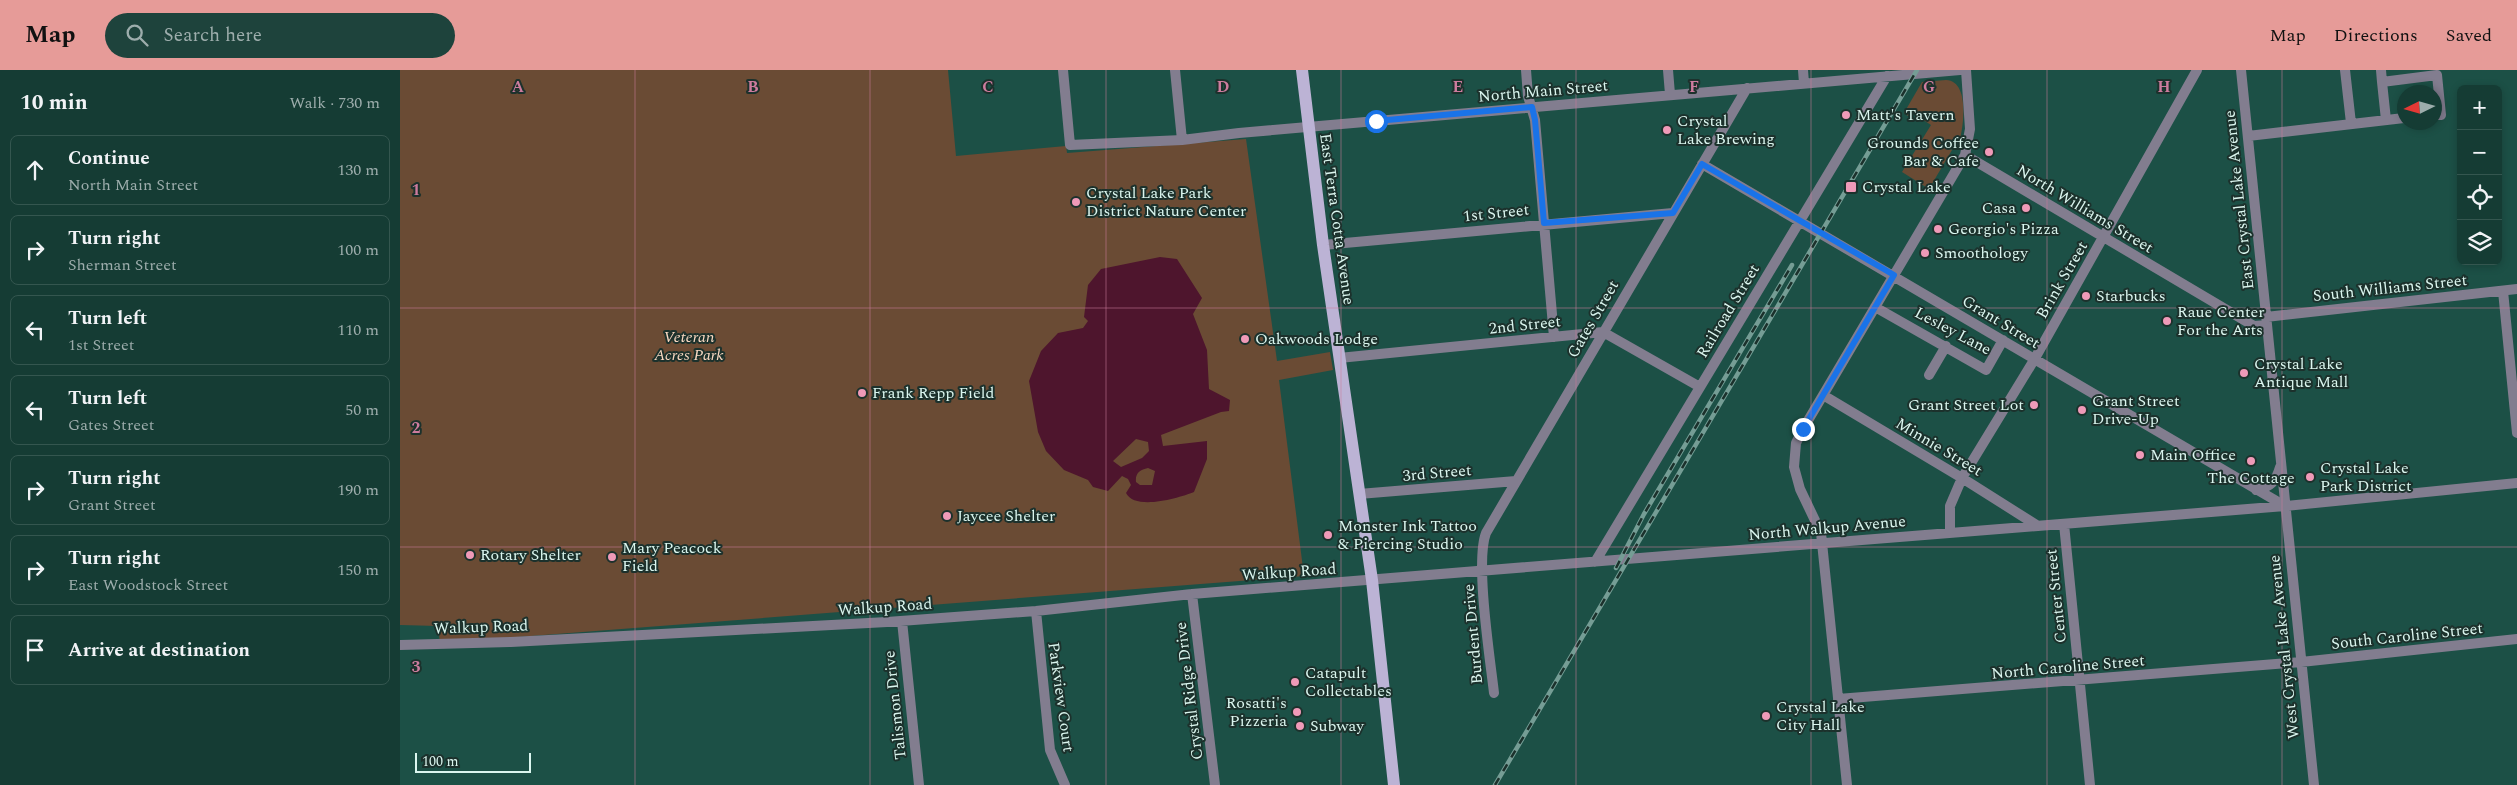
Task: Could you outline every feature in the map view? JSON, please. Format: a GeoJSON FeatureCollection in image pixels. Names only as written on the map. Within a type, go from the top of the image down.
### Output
{"type":"FeatureCollection","features":[{"type":"Feature","properties":{"kind":"main road","name":"East Terra Cotta Avenue"},"geometry":{"type":"LineString","coordinates":[[1302,70],[1323,245],[1372,580],[1394,785]]}},
{"type":"Feature","properties":{"kind":"street","name":"North Main Street"},"geometry":{"type":"LineString","coordinates":[[1063,70],[1070,146],[1182,140],[1670,94],[1960,70]]}},
{"type":"Feature","properties":{"kind":"street"},"geometry":{"type":"LineString","coordinates":[[1175,70],[1182,140]]}},
{"type":"Feature","properties":{"kind":"street"},"geometry":{"type":"LineString","coordinates":[[1526,70],[1528,96],[1535,120],[1554,337]]}},
{"type":"Feature","properties":{"kind":"street"},"geometry":{"type":"LineString","coordinates":[[1668,70],[1670,94]]}},
{"type":"Feature","properties":{"kind":"street"},"geometry":{"type":"LineString","coordinates":[[1803,70],[1804,83]]}},
{"type":"Feature","properties":{"kind":"street"},"geometry":{"type":"LineString","coordinates":[[1847,785],[1822,544],[1818,523],[1800,489],[1794,467],[1796,443],[1965,155],[1969,142],[1970,121],[1966,70]]}},
{"type":"Feature","properties":{"kind":"street","name":"Brink Street"},"geometry":{"type":"LineString","coordinates":[[1950,534],[1950,506],[1962,478],[2034,360],[2197,70]]}},
{"type":"Feature","properties":{"kind":"street","name":"East Crystal Lake Avenue"},"geometry":{"type":"LineString","coordinates":[[2241,70],[2285,506]]}},
{"type":"Feature","properties":{"kind":"street"},"geometry":{"type":"LineString","coordinates":[[2345,70],[2350,123]]}},
{"type":"Feature","properties":{"kind":"street"},"geometry":{"type":"LineString","coordinates":[[2381,70],[2386,120]]}},
{"type":"Feature","properties":{"kind":"street"},"geometry":{"type":"LineString","coordinates":[[2382,82],[2437,75],[2438,85]]}},
{"type":"Feature","properties":{"kind":"street","name":"Railroad Street"},"geometry":{"type":"LineString","coordinates":[[1595,562],[1887,76]]}},
{"type":"Feature","properties":{"kind":"street","name":"Gates Street"},"geometry":{"type":"LineString","coordinates":[[1482,571],[1483,540],[1746,88]]}},
{"type":"Feature","properties":{"kind":"street"},"geometry":{"type":"LineString","coordinates":[[2248,136],[2397,119]]}},
{"type":"Feature","properties":{"kind":"street","name":"North Williams Street"},"geometry":{"type":"LineString","coordinates":[[1965,155],[2254,326],[2266,321]]}},
{"type":"Feature","properties":{"kind":"street","name":"Grant Street"},"geometry":{"type":"LineString","coordinates":[[1702,164],[2285,506]]}},
{"type":"Feature","properties":{"kind":"street","name":"1st Street"},"geometry":{"type":"LineString","coordinates":[[1323,245],[1544,223],[1673,213]]}},
{"type":"Feature","properties":{"kind":"street","name":"South Williams Street"},"geometry":{"type":"LineString","coordinates":[[2266,321],[2517,289]]}},
{"type":"Feature","properties":{"kind":"street"},"geometry":{"type":"LineString","coordinates":[[2503,291],[2517,433]]}},
{"type":"Feature","properties":{"kind":"street","name":"Lesley Lane"},"geometry":{"type":"LineString","coordinates":[[1875,307],[1986,370],[2003,340]]}},
{"type":"Feature","properties":{"kind":"street"},"geometry":{"type":"LineString","coordinates":[[1603,332],[1700,387]]}},
{"type":"Feature","properties":{"kind":"street","name":"2nd Street"},"geometry":{"type":"LineString","coordinates":[[1339,358],[1603,332]]}},
{"type":"Feature","properties":{"kind":"street"},"geometry":{"type":"LineString","coordinates":[[1929,375],[1946,346]]}},
{"type":"Feature","properties":{"kind":"street","name":"Minnie Street"},"geometry":{"type":"LineString","coordinates":[[1823,395],[2038,526]]}},
{"type":"Feature","properties":{"kind":"street"},"geometry":{"type":"LineString","coordinates":[[2256,490],[2272,484],[2277,478],[2281,464]]}},
{"type":"Feature","properties":{"kind":"street","name":"3rd Street"},"geometry":{"type":"LineString","coordinates":[[1359,494],[1516,481]]}},
{"type":"Feature","properties":{"kind":"street","name":"North Walkup Avenue"},"geometry":{"type":"LineString","coordinates":[[1372,580],[2285,506],[2517,483]]}},
{"type":"Feature","properties":{"kind":"street","name":"West Crystal Lake Avenue"},"geometry":{"type":"LineString","coordinates":[[2285,506],[2314,785]]}},
{"type":"Feature","properties":{"kind":"street","name":"Center Street"},"geometry":{"type":"LineString","coordinates":[[2064,524],[2090,785]]}},
{"type":"Feature","properties":{"kind":"street","name":"Burdent Drive"},"geometry":{"type":"LineString","coordinates":[[1482,571],[1494,693]]}},
{"type":"Feature","properties":{"kind":"street","name":"Walkup Road"},"geometry":{"type":"LineString","coordinates":[[400,645],[511,642],[902,621],[1036,611],[1192,594],[1372,580]]}},
{"type":"Feature","properties":{"kind":"street","name":"Crystal Ridge Drive"},"geometry":{"type":"LineString","coordinates":[[1192,594],[1215,785]]}},
{"type":"Feature","properties":{"kind":"street","name":"Parkview Court"},"geometry":{"type":"LineString","coordinates":[[1036,611],[1050,750],[1065,785]]}},
{"type":"Feature","properties":{"kind":"street","name":"Talismon Drive"},"geometry":{"type":"LineString","coordinates":[[902,621],[919,785]]}},
{"type":"Feature","properties":{"kind":"street","name":"South Caroline Street"},"geometry":{"type":"LineString","coordinates":[[2301,662],[2517,639]]}},
{"type":"Feature","properties":{"kind":"street","name":"North Caroline Street"},"geometry":{"type":"LineString","coordinates":[[1838,699],[2301,662]]}},
{"type":"Feature","properties":{"kind":"green space","name":"Veteran Acres Park"},"geometry":{"type":"Polygon","coordinates":[[[400,70],[948,70],[956,156],[1066,146],[1067,153],[1246,139],[1277,361],[1330,352],[1333,370],[1279,380],[1304,576],[440,643],[438,626],[400,625],[400,70]]]}},
{"type":"Feature","properties":{"kind":"green space"},"geometry":{"type":"Polygon","coordinates":[[[1946,80],[1953,82],[1962,95],[1963,114],[1960,139],[1954,137],[1948,148],[1952,150],[1929,189],[1902,172],[1931,125],[1911,112],[1908,116],[1904,113],[1922,82],[1946,80]]]}},
{"type":"Feature","properties":{"kind":"shaded area"},"geometry":{"type":"Polygon","coordinates":[[[1160,257],[1177,259],[1202,298],[1193,314],[1207,350],[1209,389],[1230,400],[1229,411],[1221,412],[1161,435],[1163,446],[1207,441],[1207,459],[1194,492],[1158,502],[1138,501],[1126,493],[1131,485],[1128,479],[1122,476],[1108,491],[1093,487],[1088,480],[1064,470],[1046,451],[1038,432],[1029,381],[1041,351],[1058,333],[1083,328],[1088,321],[1084,317],[1088,285],[1101,269],[1160,257]],[[1136,439],[1113,461],[1121,467],[1142,458],[1149,451],[1148,442],[1136,439]],[[1148,468],[1137,474],[1136,482],[1140,485],[1152,485],[1155,471],[1148,468]]]}},
{"type":"Feature","properties":{"kind":"railway"},"geometry":{"type":"LineString","coordinates":[[1495,785],[1917,70]]}},
{"type":"Feature","properties":{"kind":"railway"},"geometry":{"type":"LineString","coordinates":[[1616,568],[1644,514],[1792,265]]}},
{"type":"Feature","properties":{"kind":"place","name":"Matt's Tavern"},"geometry":{"type":"Point","coordinates":[1846,115]}},
{"type":"Feature","properties":{"kind":"place","name":"Crystal Lake Brewing"},"geometry":{"type":"Point","coordinates":[1667,130]}},
{"type":"Feature","properties":{"kind":"place","name":"Grounds Coffee Bar & Cafe"},"geometry":{"type":"Point","coordinates":[1989,152]}},
{"type":"Feature","properties":{"kind":"place","name":"Crystal Lake"},"geometry":{"type":"Point","coordinates":[1851,187]}},
{"type":"Feature","properties":{"kind":"place","name":"Crystal Lake Park District Nature Center"},"geometry":{"type":"Point","coordinates":[1076,202]}},
{"type":"Feature","properties":{"kind":"place","name":"Casa"},"geometry":{"type":"Point","coordinates":[2026,208]}},
{"type":"Feature","properties":{"kind":"place","name":"Georgio's Pizza"},"geometry":{"type":"Point","coordinates":[1938,229]}},
{"type":"Feature","properties":{"kind":"place","name":"Smoothology"},"geometry":{"type":"Point","coordinates":[1925,253]}},
{"type":"Feature","properties":{"kind":"place","name":"Starbucks"},"geometry":{"type":"Point","coordinates":[2086,296]}},
{"type":"Feature","properties":{"kind":"place","name":"Raue Center For the Arts"},"geometry":{"type":"Point","coordinates":[2167,321]}},
{"type":"Feature","properties":{"kind":"place","name":"Oakwoods Lodge"},"geometry":{"type":"Point","coordinates":[1245,339]}},
{"type":"Feature","properties":{"kind":"place","name":"Crystal Lake Antique Mall"},"geometry":{"type":"Point","coordinates":[2244,373]}},
{"type":"Feature","properties":{"kind":"place","name":"Frank Repp Field"},"geometry":{"type":"Point","coordinates":[862,393]}},
{"type":"Feature","properties":{"kind":"place","name":"Grant Street Lot"},"geometry":{"type":"Point","coordinates":[2034,405]}},
{"type":"Feature","properties":{"kind":"place","name":"Grant Street Drive-Up"},"geometry":{"type":"Point","coordinates":[2082,410]}},
{"type":"Feature","properties":{"kind":"place","name":"Main Office"},"geometry":{"type":"Point","coordinates":[2140,455]}},
{"type":"Feature","properties":{"kind":"place","name":"The Cottage"},"geometry":{"type":"Point","coordinates":[2251,461]}},
{"type":"Feature","properties":{"kind":"place","name":"Crystal Lake Park District"},"geometry":{"type":"Point","coordinates":[2310,477]}},
{"type":"Feature","properties":{"kind":"place","name":"Jaycee Shelter"},"geometry":{"type":"Point","coordinates":[947,516]}},
{"type":"Feature","properties":{"kind":"place","name":"Monster Ink Tattoo & Piercing Studio"},"geometry":{"type":"Point","coordinates":[1328,535]}},
{"type":"Feature","properties":{"kind":"place","name":"Rotary Shelter"},"geometry":{"type":"Point","coordinates":[470,555]}},
{"type":"Feature","properties":{"kind":"place","name":"Mary Peacock Field"},"geometry":{"type":"Point","coordinates":[612,557]}},
{"type":"Feature","properties":{"kind":"place","name":"Catapult Collectables"},"geometry":{"type":"Point","coordinates":[1295,682]}},
{"type":"Feature","properties":{"kind":"place","name":"Rosatti's Pizzeria"},"geometry":{"type":"Point","coordinates":[1297,712]}},
{"type":"Feature","properties":{"kind":"place","name":"Crystal Lake City Hall"},"geometry":{"type":"Point","coordinates":[1766,716]}},
{"type":"Feature","properties":{"kind":"place","name":"Subway"},"geometry":{"type":"Point","coordinates":[1300,726]}},
{"type":"Feature","properties":{"kind":"route"},"geometry":{"type":"LineString","coordinates":[[1376,121],[1532,107],[1535,120],[1544,223],[1673,213],[1702,164],[1894,275],[1803,429]]}}]}
